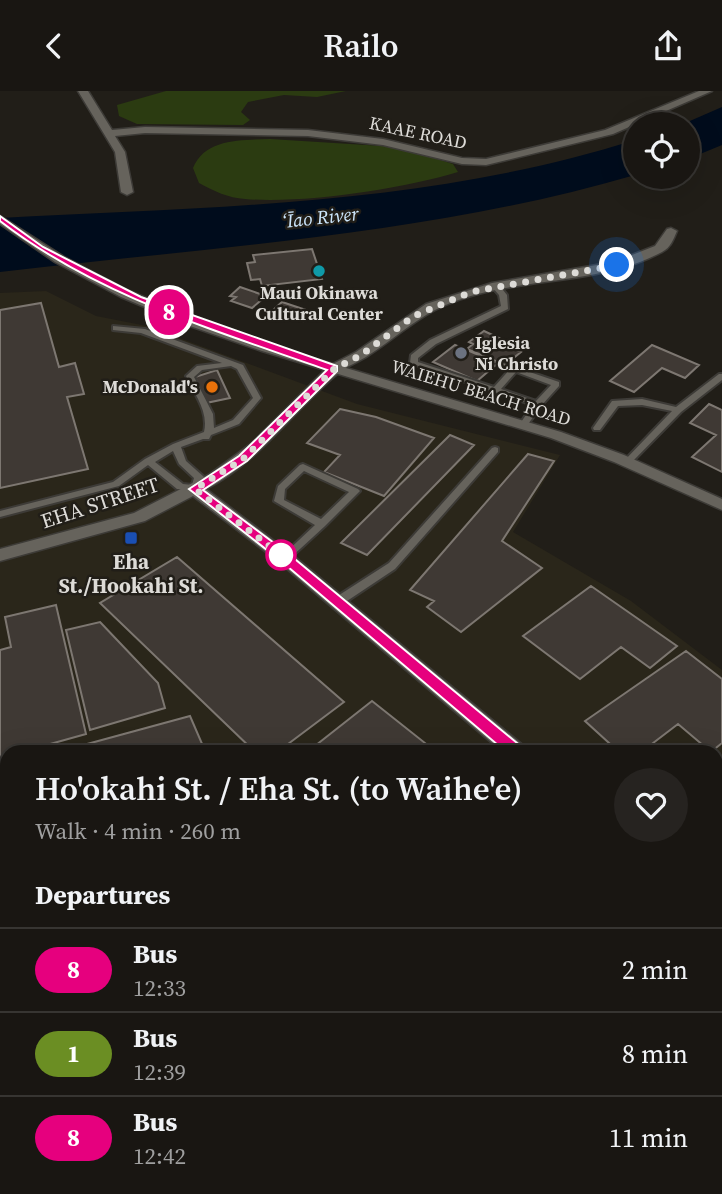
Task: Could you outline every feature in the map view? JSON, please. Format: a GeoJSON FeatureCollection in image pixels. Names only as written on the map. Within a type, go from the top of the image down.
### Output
{"type":"FeatureCollection","features":[{"type":"Feature","properties":{"kind":"street"},"geometry":{"type":"LineString","coordinates":[[83,91],[109,133],[124,165],[127,192]]}},
{"type":"Feature","properties":{"kind":"street","name":"KAAE ROAD"},"geometry":{"type":"LineString","coordinates":[[109,133],[145,130],[308,133],[383,142],[462,161],[486,162],[609,132],[707,91]]}},
{"type":"Feature","properties":{"kind":"street","name":"WAIEHU BEACH ROAD"},"geometry":{"type":"LineString","coordinates":[[0,219],[40,249],[83,272],[174,313],[334,369],[523,425],[627,462],[722,505]]}},
{"type":"Feature","properties":{"kind":"street","name":"EHA STREET"},"geometry":{"type":"LineString","coordinates":[[0,555],[127,521],[195,489],[243,459],[334,369],[361,355],[431,307],[496,287],[617,265],[659,249],[666,243],[671,231]]}},
{"type":"Feature","properties":{"kind":"street"},"geometry":{"type":"LineString","coordinates":[[195,489],[285,558],[508,745]]}},
{"type":"Feature","properties":{"kind":"lane"},"geometry":{"type":"LineString","coordinates":[[496,287],[503,295],[505,307],[433,342],[414,356],[414,363],[538,404]]}},
{"type":"Feature","properties":{"kind":"lane"},"geometry":{"type":"LineString","coordinates":[[0,514],[116,484],[148,461],[176,446],[236,422],[257,398],[240,367],[142,331],[116,328]]}},
{"type":"Feature","properties":{"kind":"lane"},"geometry":{"type":"LineString","coordinates":[[206,436],[212,427],[212,417],[197,395],[190,376],[201,368],[219,364],[240,367]]}},
{"type":"Feature","properties":{"kind":"lane"},"geometry":{"type":"LineString","coordinates":[[495,390],[514,369],[556,384],[523,425]]}},
{"type":"Feature","properties":{"kind":"lane"},"geometry":{"type":"LineString","coordinates":[[627,462],[678,410],[722,376]]}},
{"type":"Feature","properties":{"kind":"lane"},"geometry":{"type":"LineString","coordinates":[[597,428],[615,403],[642,402],[678,410]]}},
{"type":"Feature","properties":{"kind":"lane"},"geometry":{"type":"LineString","coordinates":[[148,461],[180,487],[195,489],[199,477],[182,462],[176,446]]}},
{"type":"Feature","properties":{"kind":"lane"},"geometry":{"type":"LineString","coordinates":[[337,602],[392,566],[495,450]]}},
{"type":"Feature","properties":{"kind":"lane"},"geometry":{"type":"LineString","coordinates":[[285,558],[323,524],[355,491],[303,467],[281,488],[279,501],[323,524]]}},
{"type":"Feature","properties":{"kind":"shaded area"},"geometry":{"type":"Polygon","coordinates":[[[46,291],[96,316],[147,326],[357,404],[560,455],[513,532],[631,601],[722,670],[722,745],[0,745],[0,293],[46,291]]]}},
{"type":"Feature","properties":{"kind":"green space"},"geometry":{"type":"Polygon","coordinates":[[[166,91],[346,91],[317,97],[284,95],[248,102],[241,112],[250,120],[243,125],[137,124],[119,116],[117,105],[166,91]]]}},
{"type":"Feature","properties":{"kind":"green space"},"geometry":{"type":"Polygon","coordinates":[[[270,139],[398,147],[453,164],[458,172],[381,189],[295,199],[239,198],[221,194],[199,183],[193,168],[206,151],[226,143],[270,139]]]}},
{"type":"Feature","properties":{"kind":"water"},"geometry":{"type":"Polygon","coordinates":[[[722,107],[722,145],[700,154],[700,117],[722,107]]]}},
{"type":"Feature","properties":{"kind":"water","name":"ʻĪao River"},"geometry":{"type":"Polygon","coordinates":[[[623,143],[623,178],[479,212],[320,237],[0,272],[0,218],[240,206],[320,199],[479,178],[558,162],[623,143]]]}},
{"type":"Feature","properties":{"kind":"building"},"geometry":{"type":"Polygon","coordinates":[[[312,249],[322,279],[262,286],[260,279],[251,280],[247,263],[255,262],[253,255],[312,249]]]}},
{"type":"Feature","properties":{"kind":"building"},"geometry":{"type":"Polygon","coordinates":[[[240,287],[266,296],[252,308],[231,301],[236,297],[230,296],[240,287]]]}},
{"type":"Feature","properties":{"kind":"building"},"geometry":{"type":"Polygon","coordinates":[[[282,302],[312,312],[303,321],[272,311],[282,302]]]}},
{"type":"Feature","properties":{"kind":"building"},"geometry":{"type":"Polygon","coordinates":[[[41,303],[59,367],[75,363],[84,394],[67,397],[88,469],[0,488],[0,310],[41,303]]]}},
{"type":"Feature","properties":{"kind":"building"},"geometry":{"type":"Polygon","coordinates":[[[484,331],[499,338],[495,341],[521,352],[505,365],[467,349],[473,344],[469,342],[484,331]]]}},
{"type":"Feature","properties":{"kind":"building"},"geometry":{"type":"Polygon","coordinates":[[[455,345],[498,363],[477,381],[433,362],[455,345]]]}},
{"type":"Feature","properties":{"kind":"building"},"geometry":{"type":"Polygon","coordinates":[[[652,345],[699,365],[685,378],[662,368],[634,392],[610,381],[652,345]]]}},
{"type":"Feature","properties":{"kind":"building","name":"McDonald's"},"geometry":{"type":"Polygon","coordinates":[[[217,370],[230,398],[206,403],[195,377],[217,370]]]}},
{"type":"Feature","properties":{"kind":"building"},"geometry":{"type":"Polygon","coordinates":[[[709,404],[722,410],[722,472],[692,457],[716,435],[690,423],[709,404]]]}},
{"type":"Feature","properties":{"kind":"building"},"geometry":{"type":"Polygon","coordinates":[[[340,409],[376,417],[434,438],[384,496],[324,472],[340,455],[307,443],[340,409]]]}},
{"type":"Feature","properties":{"kind":"building"},"geometry":{"type":"Polygon","coordinates":[[[450,435],[474,445],[367,555],[341,543],[450,435]]]}},
{"type":"Feature","properties":{"kind":"building"},"geometry":{"type":"Polygon","coordinates":[[[528,454],[554,461],[502,541],[542,568],[461,632],[427,607],[434,601],[410,590],[528,454]]]}},
{"type":"Feature","properties":{"kind":"building"},"geometry":{"type":"Polygon","coordinates":[[[177,557],[344,702],[287,745],[248,745],[100,603],[177,557]]]}},
{"type":"Feature","properties":{"kind":"building"},"geometry":{"type":"Polygon","coordinates":[[[591,586],[677,646],[650,668],[621,647],[580,679],[523,636],[591,586]]]}},
{"type":"Feature","properties":{"kind":"building"},"geometry":{"type":"Polygon","coordinates":[[[56,605],[86,734],[47,745],[0,745],[0,650],[11,647],[5,617],[56,605]]]}},
{"type":"Feature","properties":{"kind":"building"},"geometry":{"type":"Polygon","coordinates":[[[100,622],[158,683],[165,708],[90,730],[66,630],[100,622]]]}},
{"type":"Feature","properties":{"kind":"building"},"geometry":{"type":"Polygon","coordinates":[[[686,651],[722,679],[722,743],[720,745],[703,745],[678,724],[650,745],[611,745],[585,721],[686,651]]]}},
{"type":"Feature","properties":{"kind":"building"},"geometry":{"type":"Polygon","coordinates":[[[372,701],[427,745],[316,745],[372,701]]]}},
{"type":"Feature","properties":{"kind":"building"},"geometry":{"type":"Polygon","coordinates":[[[190,716],[203,745],[83,745],[190,716]]]}},
{"type":"Feature","properties":{"kind":"bus line","name":"8"},"geometry":{"type":"LineString","coordinates":[[0,219],[40,249],[138,299],[334,369],[243,459],[195,489],[285,558],[509,745]]}},
{"type":"Feature","properties":{"kind":"place","name":"Maui Okinawa Cultural Center"},"geometry":{"type":"Point","coordinates":[319,271]}},
{"type":"Feature","properties":{"kind":"place","name":"Iglesia Ni Christo"},"geometry":{"type":"Point","coordinates":[461,353]}},
{"type":"Feature","properties":{"kind":"place","name":"McDonald's"},"geometry":{"type":"Point","coordinates":[212,387]}},
{"type":"Feature","properties":{"kind":"place","name":"Eha St./Hookahi St."},"geometry":{"type":"Point","coordinates":[131,538]}},
{"type":"Feature","properties":{"kind":"route"},"geometry":{"type":"LineString","coordinates":[[281,555],[285,558],[195,489],[243,459],[334,369],[354,360],[414,316],[471,292],[617,265]]}}]}
